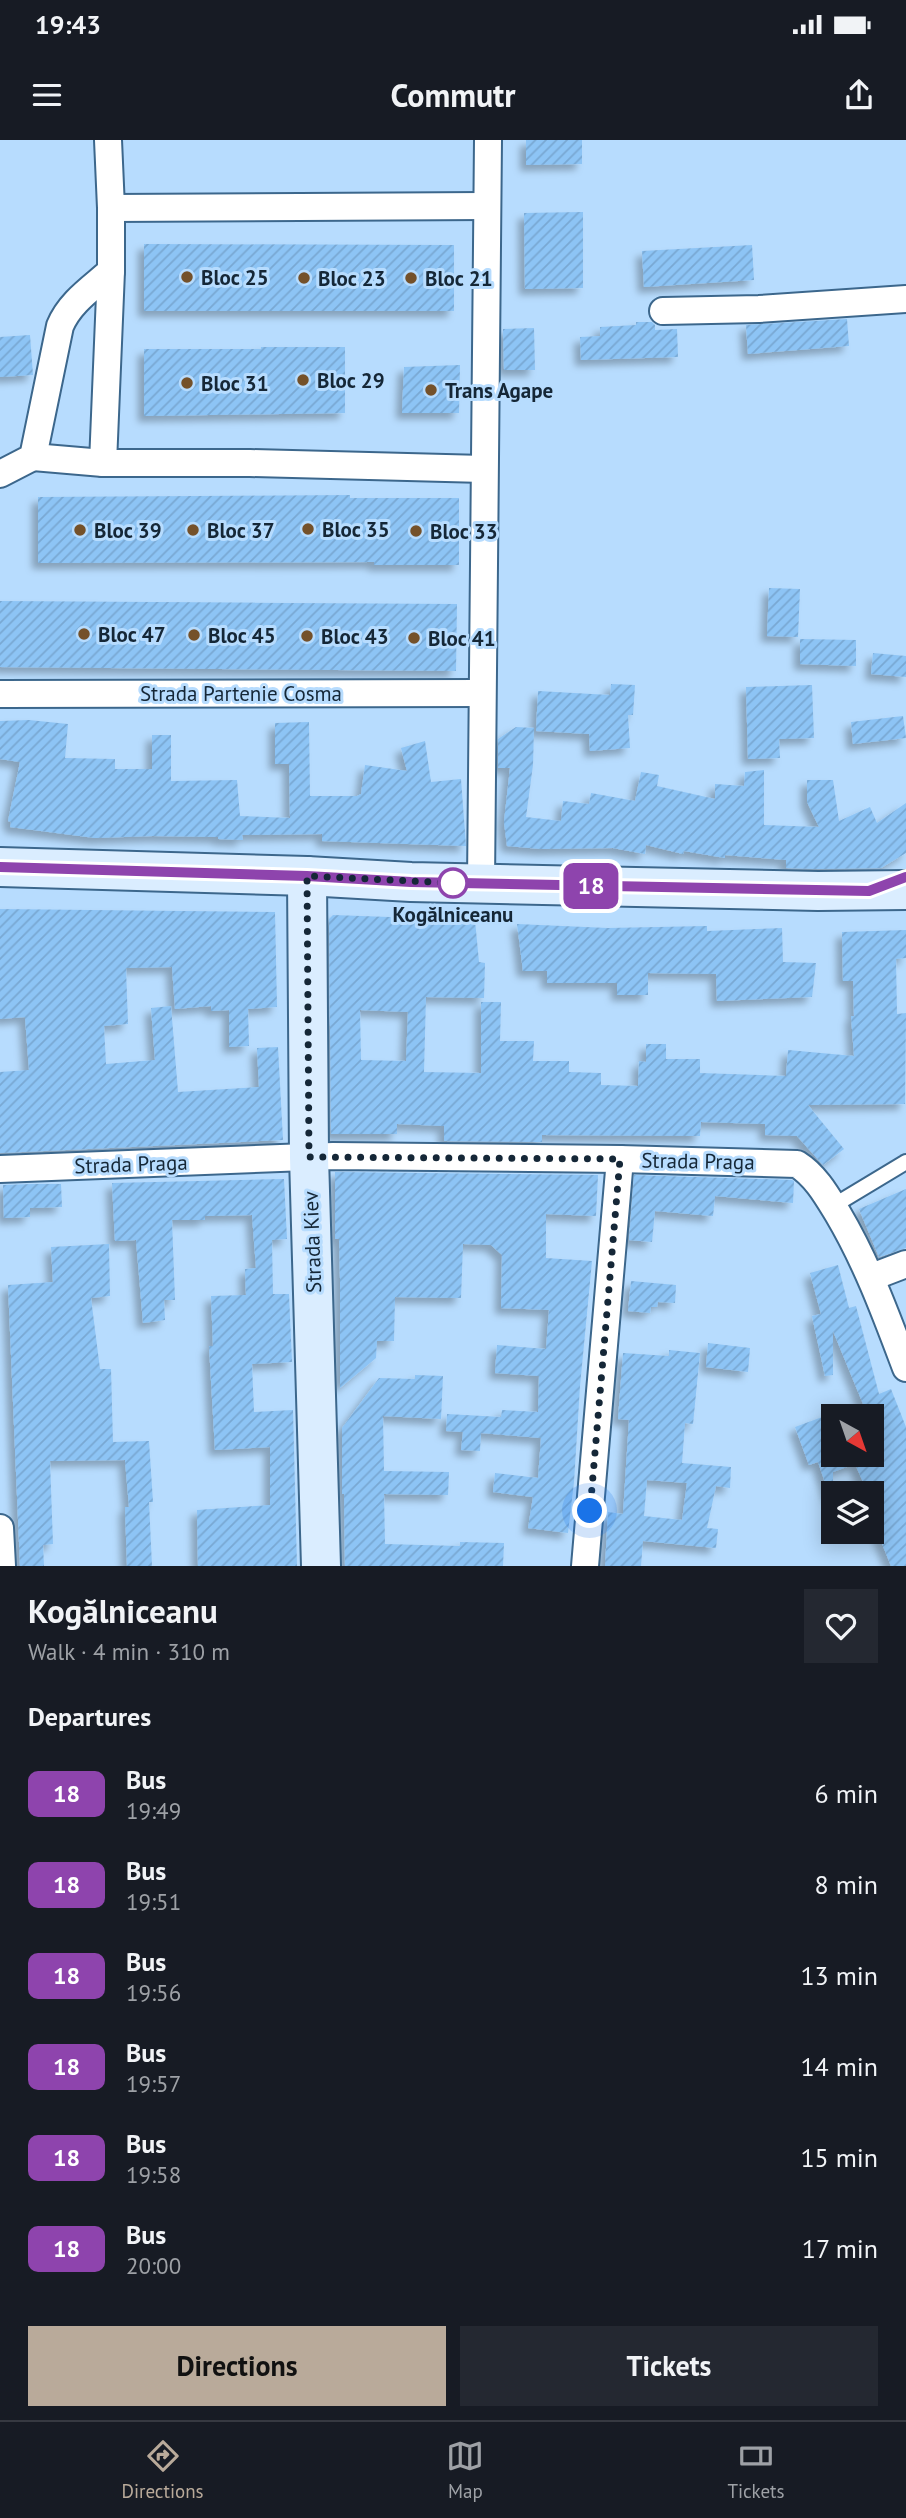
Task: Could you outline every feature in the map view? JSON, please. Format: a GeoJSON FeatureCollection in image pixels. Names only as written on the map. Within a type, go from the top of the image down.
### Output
{"type":"FeatureCollection","features":[{"type":"Feature","properties":{"kind":"main road"},"geometry":{"type":"LineString","coordinates":[[0,867],[307,876],[411,882],[888,891],[906,877]]}},
{"type":"Feature","properties":{"kind":"main road","name":"Strada Kiev"},"geometry":{"type":"LineString","coordinates":[[307,876],[309,1157],[321,1566]]}},
{"type":"Feature","properties":{"kind":"street"},"geometry":{"type":"LineString","coordinates":[[103,463],[111,271],[108,140]]}},
{"type":"Feature","properties":{"kind":"street"},"geometry":{"type":"LineString","coordinates":[[481,883],[488,140]]}},
{"type":"Feature","properties":{"kind":"street"},"geometry":{"type":"LineString","coordinates":[[111,208],[486,206]]}},
{"type":"Feature","properties":{"kind":"street"},"geometry":{"type":"LineString","coordinates":[[33,457],[60,326],[72,304],[111,271]]}},
{"type":"Feature","properties":{"kind":"street"},"geometry":{"type":"LineString","coordinates":[[663,311],[759,309],[906,299]]}},
{"type":"Feature","properties":{"kind":"street"},"geometry":{"type":"LineString","coordinates":[[0,474],[33,457],[103,463],[250,463],[484,469]]}},
{"type":"Feature","properties":{"kind":"street","name":"Strada Partenie Cosma"},"geometry":{"type":"LineString","coordinates":[[0,694],[482,693]]}},
{"type":"Feature","properties":{"kind":"street","name":"Strada Praga"},"geometry":{"type":"LineString","coordinates":[[0,1169],[309,1157],[620,1159],[797,1164],[811,1176],[833,1206],[872,1277],[906,1368]]}},
{"type":"Feature","properties":{"kind":"street"},"geometry":{"type":"LineString","coordinates":[[585,1566],[620,1159]]}},
{"type":"Feature","properties":{"kind":"street"},"geometry":{"type":"LineString","coordinates":[[872,1277],[906,1264]]}},
{"type":"Feature","properties":{"kind":"street"},"geometry":{"type":"LineString","coordinates":[[0,1528],[2,1566]]}},
{"type":"Feature","properties":{"kind":"lane"},"geometry":{"type":"LineString","coordinates":[[833,1206],[906,1162]]}},
{"type":"Feature","properties":{"kind":"building"},"geometry":{"type":"Polygon","coordinates":[[[526,140],[582,140],[582,164],[526,165],[526,140]]]}},
{"type":"Feature","properties":{"kind":"building"},"geometry":{"type":"Polygon","coordinates":[[[583,212],[583,288],[525,289],[524,213],[583,212]]]}},
{"type":"Feature","properties":{"kind":"building"},"geometry":{"type":"Polygon","coordinates":[[[144,244],[454,245],[454,311],[144,311],[144,244]]]}},
{"type":"Feature","properties":{"kind":"building"},"geometry":{"type":"Polygon","coordinates":[[[752,245],[754,280],[644,287],[642,251],[752,245]]]}},
{"type":"Feature","properties":{"kind":"building"},"geometry":{"type":"Polygon","coordinates":[[[847,319],[849,346],[748,354],[746,325],[847,319]]]}},
{"type":"Feature","properties":{"kind":"building"},"geometry":{"type":"Polygon","coordinates":[[[636,322],[652,322],[655,330],[677,329],[678,357],[581,360],[580,337],[600,336],[600,327],[636,325],[636,322]]]}},
{"type":"Feature","properties":{"kind":"building"},"geometry":{"type":"Polygon","coordinates":[[[534,328],[535,370],[504,370],[503,329],[534,328]]]}},
{"type":"Feature","properties":{"kind":"building"},"geometry":{"type":"Polygon","coordinates":[[[30,335],[33,375],[0,377],[0,337],[30,335]]]}},
{"type":"Feature","properties":{"kind":"building"},"geometry":{"type":"Polygon","coordinates":[[[345,347],[345,413],[144,416],[144,349],[345,347]]]}},
{"type":"Feature","properties":{"kind":"building","name":"Trans Agape"},"geometry":{"type":"Polygon","coordinates":[[[460,365],[459,413],[402,413],[404,367],[460,365]]]}},
{"type":"Feature","properties":{"kind":"building"},"geometry":{"type":"Polygon","coordinates":[[[350,495],[350,498],[459,498],[459,565],[374,565],[374,562],[38,563],[38,497],[350,495]]]}},
{"type":"Feature","properties":{"kind":"building"},"geometry":{"type":"Polygon","coordinates":[[[769,588],[800,589],[798,637],[767,636],[769,588]]]}},
{"type":"Feature","properties":{"kind":"building"},"geometry":{"type":"Polygon","coordinates":[[[0,601],[457,604],[456,671],[0,667],[0,601]]]}},
{"type":"Feature","properties":{"kind":"building"},"geometry":{"type":"Polygon","coordinates":[[[800,639],[856,640],[856,666],[800,664],[800,639]]]}},
{"type":"Feature","properties":{"kind":"building"},"geometry":{"type":"Polygon","coordinates":[[[873,653],[906,656],[906,677],[871,674],[873,653]]]}},
{"type":"Feature","properties":{"kind":"building"},"geometry":{"type":"Polygon","coordinates":[[[611,684],[635,685],[633,715],[628,715],[630,748],[590,751],[589,734],[536,731],[538,691],[610,695],[611,684]]]}},
{"type":"Feature","properties":{"kind":"building"},"geometry":{"type":"Polygon","coordinates":[[[812,685],[814,738],[779,739],[780,758],[748,759],[746,687],[812,685]]]}},
{"type":"Feature","properties":{"kind":"building"},"geometry":{"type":"Polygon","coordinates":[[[903,716],[906,738],[853,744],[851,722],[903,716]]]}},
{"type":"Feature","properties":{"kind":"building"},"geometry":{"type":"Polygon","coordinates":[[[29,720],[68,724],[65,758],[115,759],[115,769],[152,769],[152,735],[171,735],[171,781],[237,780],[240,816],[290,818],[289,764],[275,764],[275,723],[309,722],[310,796],[357,796],[361,794],[365,765],[407,771],[401,748],[425,741],[431,782],[461,779],[466,846],[322,841],[322,834],[242,835],[243,840],[153,836],[95,838],[10,827],[11,822],[8,821],[20,762],[0,759],[0,721],[29,720]]]}},
{"type":"Feature","properties":{"kind":"building"},"geometry":{"type":"Polygon","coordinates":[[[516,727],[534,728],[533,765],[526,817],[561,821],[563,801],[589,804],[591,793],[635,801],[641,772],[659,775],[657,786],[715,799],[715,784],[744,786],[745,772],[764,770],[764,825],[819,827],[807,802],[807,780],[833,780],[839,821],[870,807],[877,823],[906,803],[906,853],[881,868],[818,869],[786,868],[786,860],[725,855],[725,858],[684,851],[683,854],[646,845],[645,854],[613,848],[541,849],[507,846],[504,822],[510,768],[498,768],[498,739],[516,727]]]}},
{"type":"Feature","properties":{"kind":"building"},"geometry":{"type":"Polygon","coordinates":[[[0,909],[275,912],[277,1007],[248,1009],[249,1046],[229,1047],[229,1010],[211,1011],[211,1006],[175,1009],[172,967],[126,968],[128,1024],[104,1026],[106,1064],[155,1060],[151,1008],[171,1006],[178,1092],[259,1087],[257,1048],[278,1047],[283,1140],[0,1153],[0,1072],[29,1070],[25,1017],[0,1019],[0,909]]]}},
{"type":"Feature","properties":{"kind":"building"},"geometry":{"type":"Polygon","coordinates":[[[333,915],[475,920],[479,962],[485,963],[484,998],[426,997],[424,1072],[481,1073],[481,1002],[501,1002],[500,1041],[534,1041],[533,1061],[569,1061],[569,1072],[601,1073],[601,1085],[638,1086],[639,1061],[646,1062],[646,1044],[666,1044],[666,1059],[700,1059],[700,1073],[786,1076],[788,1050],[854,1056],[851,1016],[854,1016],[853,981],[843,981],[842,932],[906,930],[906,958],[896,959],[897,1014],[906,1013],[905,1104],[808,1105],[844,1149],[823,1165],[797,1136],[765,1135],[765,1124],[701,1122],[700,1136],[542,1135],[542,1142],[444,1141],[444,1126],[397,1124],[397,1134],[331,1134],[329,919],[333,915]],[[360,1010],[361,1060],[406,1061],[408,1012],[360,1010]]]}},
{"type":"Feature","properties":{"kind":"building"},"geometry":{"type":"Polygon","coordinates":[[[517,924],[608,928],[707,926],[707,931],[782,928],[783,962],[816,963],[812,997],[717,1001],[716,974],[648,973],[648,995],[617,995],[617,983],[547,983],[547,971],[523,971],[517,924]]]}},
{"type":"Feature","properties":{"kind":"building"},"geometry":{"type":"Polygon","coordinates":[[[335,1172],[598,1175],[596,1216],[546,1214],[546,1258],[592,1261],[568,1533],[528,1528],[533,1497],[493,1492],[495,1473],[538,1478],[541,1438],[481,1433],[480,1451],[461,1450],[463,1432],[446,1431],[447,1414],[501,1417],[502,1410],[538,1412],[539,1376],[495,1373],[497,1345],[546,1349],[549,1310],[501,1308],[502,1255],[491,1245],[463,1244],[461,1298],[395,1297],[394,1341],[377,1341],[376,1358],[340,1388],[340,1278],[339,1239],[335,1239],[335,1172]]]}},
{"type":"Feature","properties":{"kind":"building"},"geometry":{"type":"Polygon","coordinates":[[[634,1175],[792,1180],[793,1203],[715,1196],[713,1216],[655,1211],[652,1242],[629,1240],[634,1175]]]}},
{"type":"Feature","properties":{"kind":"building"},"geometry":{"type":"Polygon","coordinates":[[[284,1179],[287,1239],[272,1240],[273,1294],[289,1294],[292,1362],[252,1364],[254,1412],[293,1410],[297,1566],[198,1566],[197,1510],[270,1505],[270,1447],[215,1450],[209,1346],[213,1346],[211,1296],[246,1295],[245,1269],[256,1268],[252,1215],[172,1220],[175,1300],[164,1300],[165,1320],[143,1323],[136,1240],[115,1241],[112,1183],[284,1179]]]}},
{"type":"Feature","properties":{"kind":"building"},"geometry":{"type":"Polygon","coordinates":[[[61,1184],[62,1207],[30,1208],[30,1217],[4,1218],[3,1185],[61,1184]]]}},
{"type":"Feature","properties":{"kind":"building"},"geometry":{"type":"Polygon","coordinates":[[[906,1189],[906,1248],[879,1257],[859,1209],[906,1189]]]}},
{"type":"Feature","properties":{"kind":"building"},"geometry":{"type":"Polygon","coordinates":[[[109,1244],[110,1296],[91,1298],[100,1369],[111,1369],[113,1442],[149,1441],[153,1502],[149,1502],[152,1566],[127,1566],[125,1507],[129,1507],[125,1460],[50,1461],[53,1544],[43,1545],[44,1566],[20,1566],[8,1285],[53,1282],[51,1247],[109,1244]]]}},
{"type":"Feature","properties":{"kind":"building"},"geometry":{"type":"Polygon","coordinates":[[[838,1265],[849,1308],[856,1306],[879,1394],[891,1389],[906,1427],[906,1566],[891,1566],[882,1544],[884,1481],[863,1481],[856,1467],[884,1467],[884,1404],[863,1404],[833,1331],[833,1375],[825,1376],[812,1316],[821,1314],[810,1273],[838,1265]]]}},
{"type":"Feature","properties":{"kind":"building"},"geometry":{"type":"Polygon","coordinates":[[[631,1281],[676,1285],[675,1303],[658,1302],[657,1307],[651,1307],[650,1313],[628,1311],[631,1281]]]}},
{"type":"Feature","properties":{"kind":"building"},"geometry":{"type":"Polygon","coordinates":[[[708,1343],[750,1348],[748,1372],[706,1367],[708,1343]]]}},
{"type":"Feature","properties":{"kind":"building"},"geometry":{"type":"Polygon","coordinates":[[[669,1350],[700,1353],[693,1424],[685,1423],[682,1463],[731,1467],[730,1488],[716,1486],[707,1528],[718,1529],[716,1548],[643,1541],[641,1566],[605,1566],[608,1512],[623,1514],[629,1420],[618,1419],[623,1353],[669,1356],[669,1350]],[[647,1480],[644,1516],[682,1520],[687,1483],[647,1480]]]}},
{"type":"Feature","properties":{"kind":"building"},"geometry":{"type":"Polygon","coordinates":[[[415,1375],[443,1376],[441,1419],[383,1416],[384,1471],[449,1472],[448,1495],[384,1494],[385,1544],[460,1546],[460,1542],[504,1543],[503,1566],[345,1566],[342,1428],[379,1378],[415,1379],[415,1375]]]}},
{"type":"Feature","properties":{"kind":"building"},"geometry":{"type":"Polygon","coordinates":[[[821,1417],[821,1467],[847,1467],[833,1472],[833,1481],[825,1481],[818,1462],[809,1465],[795,1427],[821,1417]]]}},
{"type":"Feature","properties":{"kind":"bus line","name":"18"},"geometry":{"type":"LineString","coordinates":[[0,867],[307,876],[411,882],[869,891],[906,877]]}},
{"type":"Feature","properties":{"kind":"place","name":"Bloc 25"},"geometry":{"type":"Point","coordinates":[187,277]}},
{"type":"Feature","properties":{"kind":"place","name":"Bloc 23"},"geometry":{"type":"Point","coordinates":[304,278]}},
{"type":"Feature","properties":{"kind":"place","name":"Bloc 21"},"geometry":{"type":"Point","coordinates":[411,278]}},
{"type":"Feature","properties":{"kind":"place","name":"Bloc 29"},"geometry":{"type":"Point","coordinates":[303,380]}},
{"type":"Feature","properties":{"kind":"place","name":"Bloc 31"},"geometry":{"type":"Point","coordinates":[187,383]}},
{"type":"Feature","properties":{"kind":"place","name":"Trans Agape"},"geometry":{"type":"Point","coordinates":[431,390]}},
{"type":"Feature","properties":{"kind":"place","name":"Bloc 35"},"geometry":{"type":"Point","coordinates":[308,529]}},
{"type":"Feature","properties":{"kind":"place","name":"Bloc 39"},"geometry":{"type":"Point","coordinates":[80,530]}},
{"type":"Feature","properties":{"kind":"place","name":"Bloc 37"},"geometry":{"type":"Point","coordinates":[193,530]}},
{"type":"Feature","properties":{"kind":"place","name":"Bloc 33"},"geometry":{"type":"Point","coordinates":[416,531]}},
{"type":"Feature","properties":{"kind":"place","name":"Bloc 47"},"geometry":{"type":"Point","coordinates":[84,634]}},
{"type":"Feature","properties":{"kind":"place","name":"Bloc 45"},"geometry":{"type":"Point","coordinates":[194,635]}},
{"type":"Feature","properties":{"kind":"place","name":"Bloc 43"},"geometry":{"type":"Point","coordinates":[307,636]}},
{"type":"Feature","properties":{"kind":"place","name":"Bloc 41"},"geometry":{"type":"Point","coordinates":[414,638]}},
{"type":"Feature","properties":{"kind":"place","name":"Kogălniceanu"},"geometry":{"type":"Point","coordinates":[453,883]}},
{"type":"Feature","properties":{"kind":"route"},"geometry":{"type":"LineString","coordinates":[[453,883],[307,876],[309,1157],[620,1159],[590,1511]]}}]}
